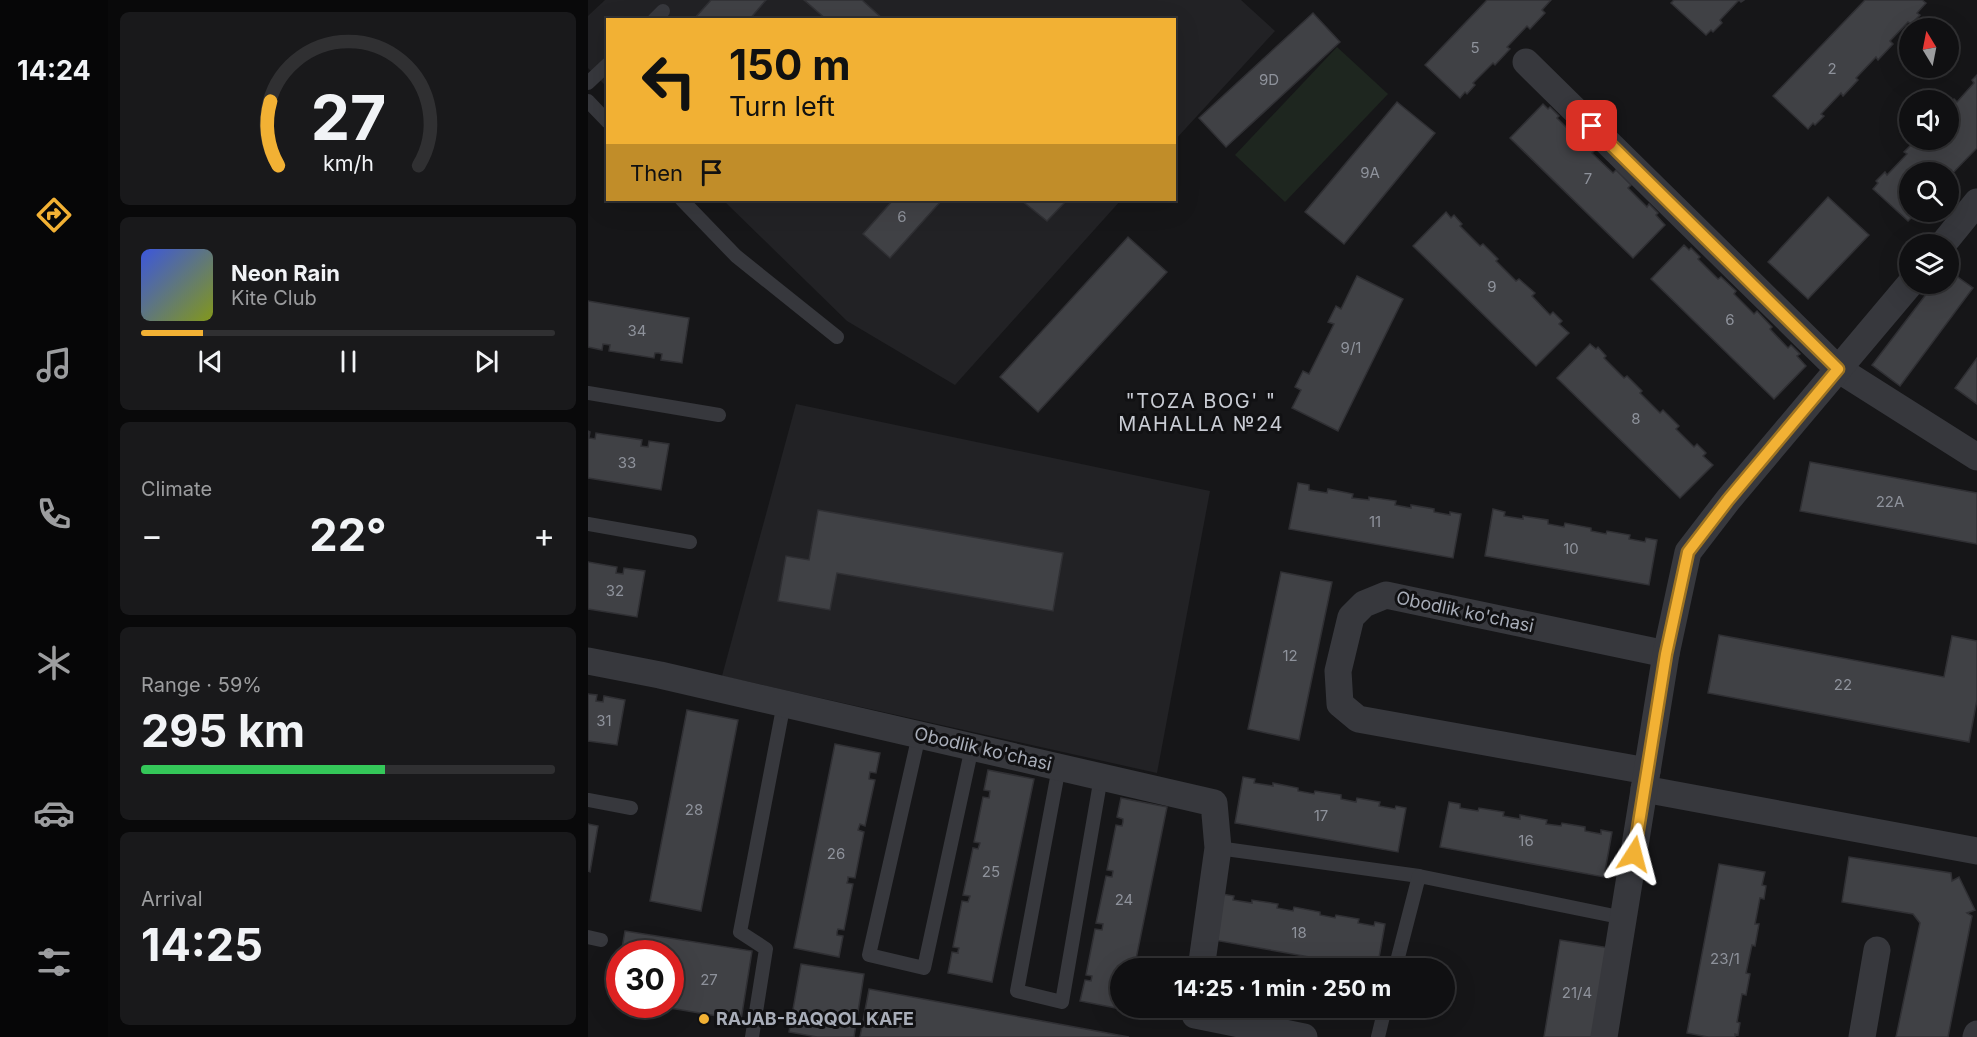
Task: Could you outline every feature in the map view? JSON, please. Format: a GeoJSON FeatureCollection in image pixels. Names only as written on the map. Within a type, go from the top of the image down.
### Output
{"type":"FeatureCollection","features":[{"type":"Feature","properties":{"kind":"street"},"geometry":{"type":"LineString","coordinates":[[1526,62],[1838,369],[1977,457]]}},
{"type":"Feature","properties":{"kind":"street"},"geometry":{"type":"LineString","coordinates":[[1950,234],[1977,202]]}},
{"type":"Feature","properties":{"kind":"street"},"geometry":{"type":"LineString","coordinates":[[1604,1037],[1666,654],[1688,552],[1728,500],[1902,294]]}},
{"type":"Feature","properties":{"kind":"street","name":"Obodlik ko'chasi"},"geometry":{"type":"LineString","coordinates":[[1666,654],[1386,595],[1364,604],[1351,617],[1338,671],[1340,704],[1358,719],[1977,852]]}},
{"type":"Feature","properties":{"kind":"street","name":"Obodlik ko'chasi"},"geometry":{"type":"LineString","coordinates":[[588,661],[660,675],[1214,803],[1218,848],[1203,958]]}},
{"type":"Feature","properties":{"kind":"street"},"geometry":{"type":"LineString","coordinates":[[1862,1037],[1877,950]]}},
{"type":"Feature","properties":{"kind":"street"},"geometry":{"type":"LineString","coordinates":[[1194,1020],[1304,1037]]}},
{"type":"Feature","properties":{"kind":"lane"},"geometry":{"type":"LineString","coordinates":[[588,83],[606,66]]}},
{"type":"Feature","properties":{"kind":"lane"},"geometry":{"type":"LineString","coordinates":[[588,101],[606,120]]}},
{"type":"Feature","properties":{"kind":"lane"},"geometry":{"type":"LineString","coordinates":[[683,201],[736,256],[837,337]]}},
{"type":"Feature","properties":{"kind":"lane"},"geometry":{"type":"LineString","coordinates":[[588,393],[719,415]]}},
{"type":"Feature","properties":{"kind":"lane"},"geometry":{"type":"LineString","coordinates":[[588,524],[690,542]]}},
{"type":"Feature","properties":{"kind":"lane"},"geometry":{"type":"LineString","coordinates":[[752,1037],[766,949],[740,932],[784,704]]}},
{"type":"Feature","properties":{"kind":"lane"},"geometry":{"type":"LineString","coordinates":[[919,735],[869,955],[924,968],[972,747]]}},
{"type":"Feature","properties":{"kind":"lane"},"geometry":{"type":"LineString","coordinates":[[1059,767],[1017,991],[1062,1002],[1101,777]]}},
{"type":"Feature","properties":{"kind":"lane"},"geometry":{"type":"LineString","coordinates":[[588,800],[631,808]]}},
{"type":"Feature","properties":{"kind":"lane"},"geometry":{"type":"LineString","coordinates":[[1218,848],[1419,876],[1624,918]]}},
{"type":"Feature","properties":{"kind":"lane"},"geometry":{"type":"LineString","coordinates":[[1398,958],[1419,876]]}},
{"type":"Feature","properties":{"kind":"lane"},"geometry":{"type":"LineString","coordinates":[[1378,1037],[1383,1018]]}},
{"type":"Feature","properties":{"kind":"shaded area"},"geometry":{"type":"Polygon","coordinates":[[[605,0],[1241,0],[1275,31],[1176,139],[1176,18],[606,18],[606,86],[588,68],[588,16],[605,0]]]}},
{"type":"Feature","properties":{"kind":"shaded area"},"geometry":{"type":"Polygon","coordinates":[[[1337,47],[1388,94],[1285,202],[1235,155],[1337,47]]]}},
{"type":"Feature","properties":{"kind":"shaded area"},"geometry":{"type":"Polygon","coordinates":[[[724,201],[1120,201],[955,385],[847,321],[724,201]]]}},
{"type":"Feature","properties":{"kind":"shaded area"},"geometry":{"type":"Polygon","coordinates":[[[796,404],[1210,491],[1157,773],[722,676],[796,404]]]}},
{"type":"Feature","properties":{"kind":"building"},"geometry":{"type":"Polygon","coordinates":[[[711,0],[766,0],[751,18],[695,18],[711,0]]]}},
{"type":"Feature","properties":{"kind":"building"},"geometry":{"type":"Polygon","coordinates":[[[804,0],[862,0],[882,18],[825,18],[804,0]]]}},
{"type":"Feature","properties":{"kind":"building"},"geometry":{"type":"Polygon","coordinates":[[[1487,0],[1551,0],[1542,10],[1545,13],[1530,29],[1527,26],[1507,47],[1510,49],[1473,83],[1475,85],[1467,94],[1465,92],[1460,98],[1425,65],[1487,0]]]}},
{"type":"Feature","properties":{"kind":"building"},"geometry":{"type":"Polygon","coordinates":[[[1674,0],[1739,0],[1720,20],[1722,23],[1706,35],[1671,3],[1674,0]]]}},
{"type":"Feature","properties":{"kind":"building"},"geometry":{"type":"Polygon","coordinates":[[[1865,0],[1922,0],[1926,3],[1917,13],[1920,15],[1917,18],[1899,18],[1899,32],[1890,41],[1893,44],[1878,60],[1876,57],[1843,96],[1841,93],[1821,114],[1824,116],[1815,125],[1813,123],[1808,129],[1773,96],[1865,0]]]}},
{"type":"Feature","properties":{"kind":"building"},"geometry":{"type":"Polygon","coordinates":[[[1313,13],[1340,42],[1226,147],[1199,118],[1313,13]]]}},
{"type":"Feature","properties":{"kind":"building"},"geometry":{"type":"Polygon","coordinates":[[[1977,75],[1977,148],[1959,167],[1959,162],[1899,162],[1907,154],[1904,152],[1906,150],[1959,150],[1959,100],[1974,83],[1972,80],[1977,75]]]}},
{"type":"Feature","properties":{"kind":"building"},"geometry":{"type":"Polygon","coordinates":[[[1397,102],[1435,133],[1344,244],[1305,212],[1397,102]]]}},
{"type":"Feature","properties":{"kind":"building"},"geometry":{"type":"Polygon","coordinates":[[[1543,104],[1559,116],[1557,118],[1577,138],[1580,136],[1595,150],[1592,153],[1613,173],[1616,170],[1631,185],[1628,188],[1647,207],[1649,204],[1658,213],[1656,215],[1665,225],[1633,258],[1510,138],[1543,104]]]}},
{"type":"Feature","properties":{"kind":"building"},"geometry":{"type":"Polygon","coordinates":[[[1899,162],[1899,213],[1873,189],[1878,183],[1876,181],[1885,172],[1887,175],[1899,162]]]}},
{"type":"Feature","properties":{"kind":"building"},"geometry":{"type":"Polygon","coordinates":[[[1828,197],[1869,235],[1808,299],[1768,262],[1828,197]]]}},
{"type":"Feature","properties":{"kind":"building"},"geometry":{"type":"Polygon","coordinates":[[[892,201],[941,201],[890,258],[863,234],[892,201]]]}},
{"type":"Feature","properties":{"kind":"building"},"geometry":{"type":"Polygon","coordinates":[[[1022,201],[1066,201],[1047,221],[1022,201]]]}},
{"type":"Feature","properties":{"kind":"building"},"geometry":{"type":"Polygon","coordinates":[[[1446,212],[1451,218],[1454,215],[1462,224],[1460,226],[1480,246],[1483,244],[1516,281],[1519,279],[1535,293],[1532,296],[1550,315],[1553,312],[1562,321],[1559,324],[1569,333],[1536,366],[1413,246],[1446,212]]]}},
{"type":"Feature","properties":{"kind":"building"},"geometry":{"type":"Polygon","coordinates":[[[1128,237],[1167,272],[1038,412],[1000,377],[1128,237]]]}},
{"type":"Feature","properties":{"kind":"building"},"geometry":{"type":"Polygon","coordinates":[[[1684,245],[1700,257],[1698,259],[1718,279],[1721,277],[1736,291],[1734,294],[1754,314],[1757,311],[1788,348],[1791,345],[1800,354],[1797,356],[1806,366],[1774,399],[1651,279],[1684,245]]]}},
{"type":"Feature","properties":{"kind":"building"},"geometry":{"type":"Polygon","coordinates":[[[1357,276],[1403,299],[1338,431],[1292,408],[1301,390],[1295,387],[1303,371],[1309,374],[1334,324],[1328,322],[1336,306],[1341,309],[1357,276]]]}},
{"type":"Feature","properties":{"kind":"building"},"geometry":{"type":"Polygon","coordinates":[[[1959,278],[1973,288],[1900,386],[1872,365],[1926,294],[1959,294],[1959,278]]]}},
{"type":"Feature","properties":{"kind":"building"},"geometry":{"type":"Polygon","coordinates":[[[588,301],[689,318],[682,363],[661,360],[662,354],[659,353],[655,353],[654,358],[609,351],[610,345],[603,344],[602,350],[588,347],[588,301]]]}},
{"type":"Feature","properties":{"kind":"building"},"geometry":{"type":"Polygon","coordinates":[[[1590,344],[1596,349],[1598,347],[1606,356],[1604,358],[1624,378],[1627,376],[1660,413],[1663,410],[1679,426],[1676,429],[1694,447],[1697,444],[1706,453],[1703,456],[1713,465],[1680,498],[1557,378],[1590,344]]]}},
{"type":"Feature","properties":{"kind":"building"},"geometry":{"type":"Polygon","coordinates":[[[1977,358],[1977,404],[1955,388],[1977,358]]]}},
{"type":"Feature","properties":{"kind":"building"},"geometry":{"type":"Polygon","coordinates":[[[588,431],[590,432],[589,438],[595,439],[596,433],[642,440],[641,446],[648,447],[649,441],[669,444],[661,490],[588,478],[588,431]]]}},
{"type":"Feature","properties":{"kind":"building"},"geometry":{"type":"Polygon","coordinates":[[[1810,462],[1977,493],[1977,544],[1800,511],[1810,462]]]}},
{"type":"Feature","properties":{"kind":"building"},"geometry":{"type":"Polygon","coordinates":[[[1298,483],[1309,485],[1309,490],[1327,493],[1328,489],[1353,494],[1352,498],[1369,500],[1369,497],[1396,501],[1395,505],[1411,508],[1411,505],[1434,509],[1434,512],[1450,515],[1450,512],[1461,514],[1453,558],[1289,529],[1298,483]]]}},
{"type":"Feature","properties":{"kind":"building"},"geometry":{"type":"Polygon","coordinates":[[[1493,509],[1505,512],[1504,516],[1548,520],[1548,524],[1564,527],[1565,523],[1591,528],[1591,531],[1606,534],[1607,531],[1630,535],[1629,539],[1645,542],[1646,538],[1657,540],[1649,585],[1485,556],[1493,509]]]}},
{"type":"Feature","properties":{"kind":"building"},"geometry":{"type":"Polygon","coordinates":[[[818,510],[1063,553],[1053,611],[837,573],[830,610],[778,601],[786,556],[809,560],[818,510]]]}},
{"type":"Feature","properties":{"kind":"building"},"geometry":{"type":"Polygon","coordinates":[[[588,562],[617,567],[616,573],[623,574],[624,568],[645,571],[637,617],[588,609],[588,562]]]}},
{"type":"Feature","properties":{"kind":"building"},"geometry":{"type":"Polygon","coordinates":[[[1281,572],[1332,582],[1299,740],[1248,729],[1281,572]]]}},
{"type":"Feature","properties":{"kind":"building"},"geometry":{"type":"Polygon","coordinates":[[[1719,635],[1944,677],[1952,636],[1977,641],[1977,700],[1969,742],[1708,693],[1719,635]]]}},
{"type":"Feature","properties":{"kind":"building"},"geometry":{"type":"Polygon","coordinates":[[[588,694],[597,695],[596,701],[603,702],[604,696],[625,700],[617,745],[588,741],[588,694]]]}},
{"type":"Feature","properties":{"kind":"building"},"geometry":{"type":"Polygon","coordinates":[[[687,710],[738,720],[701,911],[650,901],[687,710]]]}},
{"type":"Feature","properties":{"kind":"building"},"geometry":{"type":"Polygon","coordinates":[[[835,744],[880,753],[876,773],[870,772],[869,779],[875,780],[865,826],[860,824],[858,830],[864,832],[855,878],[848,877],[847,883],[853,884],[844,930],[838,929],[837,932],[837,935],[843,936],[839,957],[794,948],[835,744]]]}},
{"type":"Feature","properties":{"kind":"building"},"geometry":{"type":"Polygon","coordinates":[[[988,770],[1034,779],[992,982],[948,973],[952,952],[958,953],[959,948],[953,947],[962,901],[968,902],[970,896],[963,895],[973,848],[978,849],[980,843],[974,842],[983,797],[989,798],[990,791],[984,790],[988,770]]]}},
{"type":"Feature","properties":{"kind":"building"},"geometry":{"type":"Polygon","coordinates":[[[1243,777],[1255,779],[1254,783],[1273,786],[1273,783],[1314,794],[1315,791],[1341,795],[1341,799],[1356,802],[1357,798],[1380,802],[1379,806],[1395,809],[1396,806],[1406,808],[1398,852],[1235,823],[1243,777]]]}},
{"type":"Feature","properties":{"kind":"building"},"geometry":{"type":"Polygon","coordinates":[[[1121,798],[1167,807],[1136,958],[1110,958],[1110,1007],[1080,1001],[1085,980],[1091,981],[1092,976],[1086,975],[1095,929],[1102,930],[1103,924],[1096,923],[1106,876],[1112,877],[1113,871],[1107,870],[1116,825],[1122,826],[1123,822],[1123,819],[1117,817],[1121,798]]]}},
{"type":"Feature","properties":{"kind":"building"},"geometry":{"type":"Polygon","coordinates":[[[1449,802],[1460,804],[1460,808],[1504,812],[1503,816],[1520,819],[1520,815],[1547,820],[1546,824],[1561,826],[1562,823],[1585,827],[1585,831],[1601,834],[1601,830],[1612,832],[1604,877],[1440,847],[1449,802]]]}},
{"type":"Feature","properties":{"kind":"building"},"geometry":{"type":"Polygon","coordinates":[[[588,824],[598,826],[590,872],[588,871],[588,824]]]}},
{"type":"Feature","properties":{"kind":"building"},"geometry":{"type":"Polygon","coordinates":[[[1849,857],[1951,873],[1952,881],[1959,877],[1975,910],[1967,913],[1972,916],[1948,1037],[1896,1037],[1920,923],[1913,914],[1842,902],[1849,857]]]}},
{"type":"Feature","properties":{"kind":"building"},"geometry":{"type":"Polygon","coordinates":[[[1719,864],[1765,872],[1762,885],[1766,886],[1764,899],[1760,898],[1755,924],[1759,924],[1746,973],[1750,974],[1746,995],[1742,994],[1737,1022],[1740,1023],[1738,1035],[1735,1034],[1735,1037],[1708,1037],[1687,1033],[1719,864]]]}},
{"type":"Feature","properties":{"kind":"building"},"geometry":{"type":"Polygon","coordinates":[[[1222,894],[1234,896],[1233,900],[1278,904],[1277,908],[1293,911],[1294,907],[1320,912],[1320,915],[1335,918],[1336,915],[1359,919],[1358,923],[1374,926],[1375,922],[1385,924],[1379,958],[1315,958],[1214,940],[1222,894]]]}},
{"type":"Feature","properties":{"kind":"building"},"geometry":{"type":"Polygon","coordinates":[[[625,931],[682,940],[623,940],[625,931]]]}},
{"type":"Feature","properties":{"kind":"building"},"geometry":{"type":"Polygon","coordinates":[[[684,940],[752,951],[741,1020],[684,1010],[684,940]]]}},
{"type":"Feature","properties":{"kind":"building"},"geometry":{"type":"Polygon","coordinates":[[[1560,940],[1610,948],[1595,1037],[1544,1037],[1560,940]]]}},
{"type":"Feature","properties":{"kind":"building"},"geometry":{"type":"Polygon","coordinates":[[[801,964],[864,974],[854,1037],[817,1037],[789,1032],[801,964]]]}},
{"type":"Feature","properties":{"kind":"building"},"geometry":{"type":"Polygon","coordinates":[[[869,989],[1129,1037],[860,1037],[869,989]]]}},
{"type":"Feature","properties":{"kind":"place","name":"RAJAB-BAQQOL KAFE"},"geometry":{"type":"Point","coordinates":[704,1019]}},
{"type":"Feature","properties":{"kind":"district","name":"\"TOZA BOG' \" MAHALLA №24"},"geometry":{"type":"Point","coordinates":[1201,412]}},
{"type":"Feature","properties":{"kind":"route"},"geometry":{"type":"LineString","coordinates":[[1592,126],[1838,369],[1728,500],[1688,552],[1666,654],[1634,854]]}}]}
